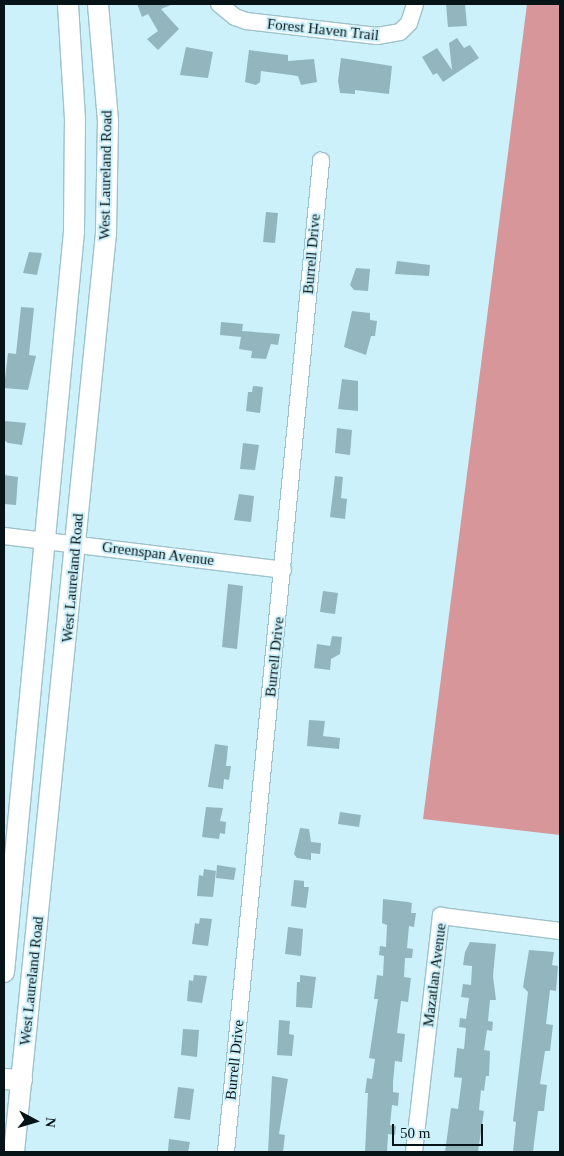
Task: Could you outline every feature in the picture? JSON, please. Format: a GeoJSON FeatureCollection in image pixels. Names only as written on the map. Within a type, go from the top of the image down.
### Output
{"type":"FeatureCollection","features":[{"type":"Feature","properties":{"kind":"main road","name":"West Laureland Road"},"geometry":{"type":"LineString","coordinates":[[4,972],[43,540],[74,231],[75,119],[68,4]]}},
{"type":"Feature","properties":{"kind":"main road","name":"West Laureland Road"},"geometry":{"type":"LineString","coordinates":[[14,1152],[13,1080],[76,543],[106,233],[108,111],[98,4]]}},
{"type":"Feature","properties":{"kind":"main road"},"geometry":{"type":"LineString","coordinates":[[74,231],[106,233]]}},
{"type":"Feature","properties":{"kind":"street","name":"Forest Haven Trail"},"geometry":{"type":"LineString","coordinates":[[219,4],[235,17],[246,21],[377,36],[400,32],[409,23],[415,4]]}},
{"type":"Feature","properties":{"kind":"street","name":"Burrell Drive"},"geometry":{"type":"LineString","coordinates":[[226,1152],[321,161]]}},
{"type":"Feature","properties":{"kind":"street","name":"Greenspan Avenue"},"geometry":{"type":"LineString","coordinates":[[4,536],[76,543],[283,570]]}},
{"type":"Feature","properties":{"kind":"street","name":"Mazatlan Avenue"},"geometry":{"type":"LineString","coordinates":[[414,1152],[440,916],[560,931]]}},
{"type":"Feature","properties":{"kind":"shaded area"},"geometry":{"type":"Polygon","coordinates":[[[527,4],[560,4],[560,835],[423,819],[527,4]]]}},
{"type":"Feature","properties":{"kind":"building"},"geometry":{"type":"Polygon","coordinates":[[[137,4],[173,4],[161,9],[179,29],[158,50],[147,39],[158,31],[148,14],[142,17],[137,4]]]}},
{"type":"Feature","properties":{"kind":"building"},"geometry":{"type":"Polygon","coordinates":[[[446,4],[465,4],[467,26],[448,27],[446,4]]]}},
{"type":"Feature","properties":{"kind":"building"},"geometry":{"type":"Polygon","coordinates":[[[457,38],[464,48],[470,45],[479,58],[443,82],[437,73],[433,75],[422,57],[437,48],[452,70],[449,43],[457,38]]]}},
{"type":"Feature","properties":{"kind":"building"},"geometry":{"type":"Polygon","coordinates":[[[186,47],[213,52],[208,78],[180,75],[186,47]]]}},
{"type":"Feature","properties":{"kind":"building"},"geometry":{"type":"Polygon","coordinates":[[[249,50],[288,55],[288,61],[314,59],[317,82],[301,85],[298,76],[261,71],[260,82],[256,85],[245,82],[249,50]]]}},
{"type":"Feature","properties":{"kind":"building"},"geometry":{"type":"Polygon","coordinates":[[[341,58],[392,66],[389,94],[355,90],[355,94],[340,93],[338,81],[341,58]]]}},
{"type":"Feature","properties":{"kind":"building"},"geometry":{"type":"Polygon","coordinates":[[[266,212],[278,213],[275,243],[263,242],[266,212]]]}},
{"type":"Feature","properties":{"kind":"building"},"geometry":{"type":"Polygon","coordinates":[[[29,252],[42,253],[37,275],[23,273],[29,252]]]}},
{"type":"Feature","properties":{"kind":"building"},"geometry":{"type":"Polygon","coordinates":[[[397,261],[430,265],[429,276],[395,274],[397,261]]]}},
{"type":"Feature","properties":{"kind":"building"},"geometry":{"type":"Polygon","coordinates":[[[356,268],[370,269],[368,291],[354,290],[350,285],[356,268]]]}},
{"type":"Feature","properties":{"kind":"building"},"geometry":{"type":"Polygon","coordinates":[[[21,307],[34,308],[29,355],[36,356],[28,390],[4,388],[8,353],[16,354],[21,307]]]}},
{"type":"Feature","properties":{"kind":"building"},"geometry":{"type":"Polygon","coordinates":[[[352,311],[370,313],[370,320],[377,321],[375,336],[371,336],[366,355],[344,347],[352,311]]]}},
{"type":"Feature","properties":{"kind":"building"},"geometry":{"type":"Polygon","coordinates":[[[221,322],[243,324],[242,331],[280,334],[278,345],[271,344],[266,359],[251,358],[252,351],[239,349],[241,337],[220,335],[221,322]]]}},
{"type":"Feature","properties":{"kind":"building"},"geometry":{"type":"Polygon","coordinates":[[[342,379],[358,381],[358,411],[338,409],[342,379]]]}},
{"type":"Feature","properties":{"kind":"building"},"geometry":{"type":"Polygon","coordinates":[[[253,386],[263,387],[260,413],[246,411],[248,392],[252,392],[253,386]]]}},
{"type":"Feature","properties":{"kind":"building"},"geometry":{"type":"Polygon","coordinates":[[[5,421],[26,423],[22,445],[8,443],[4,440],[5,421]]]}},
{"type":"Feature","properties":{"kind":"building"},"geometry":{"type":"Polygon","coordinates":[[[337,428],[352,430],[350,455],[335,453],[337,428]]]}},
{"type":"Feature","properties":{"kind":"building"},"geometry":{"type":"Polygon","coordinates":[[[243,443],[259,445],[255,470],[240,469],[243,443]]]}},
{"type":"Feature","properties":{"kind":"building"},"geometry":{"type":"Polygon","coordinates":[[[4,475],[18,477],[16,505],[4,504],[4,475]]]}},
{"type":"Feature","properties":{"kind":"building"},"geometry":{"type":"Polygon","coordinates":[[[335,476],[343,477],[341,498],[347,499],[345,519],[330,517],[335,476]]]}},
{"type":"Feature","properties":{"kind":"building"},"geometry":{"type":"Polygon","coordinates":[[[239,494],[254,496],[251,522],[234,520],[239,494]]]}},
{"type":"Feature","properties":{"kind":"building"},"geometry":{"type":"Polygon","coordinates":[[[228,584],[243,586],[237,649],[222,647],[228,584]]]}},
{"type":"Feature","properties":{"kind":"building"},"geometry":{"type":"Polygon","coordinates":[[[323,591],[338,593],[335,614],[320,612],[323,591]]]}},
{"type":"Feature","properties":{"kind":"building"},"geometry":{"type":"Polygon","coordinates":[[[332,636],[342,637],[340,654],[331,659],[330,670],[314,668],[317,644],[330,646],[332,636]]]}},
{"type":"Feature","properties":{"kind":"building"},"geometry":{"type":"Polygon","coordinates":[[[309,720],[325,721],[323,736],[340,738],[339,749],[307,746],[309,720]]]}},
{"type":"Feature","properties":{"kind":"building"},"geometry":{"type":"Polygon","coordinates":[[[215,744],[228,746],[226,766],[231,766],[229,780],[224,779],[223,789],[208,787],[215,744]]]}},
{"type":"Feature","properties":{"kind":"building"},"geometry":{"type":"Polygon","coordinates":[[[206,807],[223,808],[220,821],[226,822],[225,834],[220,833],[219,839],[202,837],[206,807]]]}},
{"type":"Feature","properties":{"kind":"building"},"geometry":{"type":"Polygon","coordinates":[[[340,812],[361,815],[359,827],[338,824],[340,812]]]}},
{"type":"Feature","properties":{"kind":"building"},"geometry":{"type":"Polygon","coordinates":[[[300,828],[309,829],[311,842],[321,843],[320,854],[311,853],[311,860],[297,858],[294,854],[300,828]]]}},
{"type":"Feature","properties":{"kind":"building"},"geometry":{"type":"Polygon","coordinates":[[[217,865],[236,868],[234,880],[216,878],[217,865]]]}},
{"type":"Feature","properties":{"kind":"building"},"geometry":{"type":"Polygon","coordinates":[[[204,869],[216,871],[213,897],[197,896],[199,875],[203,876],[204,869]]]}},
{"type":"Feature","properties":{"kind":"building"},"geometry":{"type":"Polygon","coordinates":[[[294,880],[304,881],[304,887],[309,887],[306,908],[291,906],[294,880]]]}},
{"type":"Feature","properties":{"kind":"building"},"geometry":{"type":"Polygon","coordinates":[[[383,899],[412,903],[411,913],[416,913],[414,927],[409,926],[407,948],[413,949],[412,958],[405,958],[404,977],[411,978],[408,1002],[401,1001],[397,1033],[405,1034],[402,1062],[395,1061],[393,1092],[399,1093],[398,1106],[392,1105],[390,1125],[396,1126],[395,1135],[388,1134],[387,1152],[365,1152],[368,1093],[365,1093],[367,1078],[372,1079],[375,1059],[369,1058],[378,999],[374,999],[377,975],[383,976],[384,956],[379,955],[380,946],[386,947],[387,925],[382,923],[383,899]]]}},
{"type":"Feature","properties":{"kind":"building"},"geometry":{"type":"Polygon","coordinates":[[[200,918],[212,919],[208,946],[192,944],[195,923],[199,924],[200,918]]]}},
{"type":"Feature","properties":{"kind":"building"},"geometry":{"type":"Polygon","coordinates":[[[288,927],[303,929],[301,956],[285,954],[288,927]]]}},
{"type":"Feature","properties":{"kind":"building"},"geometry":{"type":"Polygon","coordinates":[[[470,942],[496,944],[493,976],[496,1000],[490,1000],[488,1021],[493,1022],[492,1031],[487,1030],[484,1050],[490,1051],[489,1076],[486,1076],[484,1091],[481,1090],[479,1110],[484,1111],[478,1152],[445,1152],[451,1108],[458,1109],[462,1078],[454,1077],[457,1048],[464,1049],[466,1028],[459,1027],[460,1018],[466,1019],[469,998],[461,997],[463,984],[471,985],[472,966],[463,965],[465,952],[470,942]]]}},
{"type":"Feature","properties":{"kind":"building"},"geometry":{"type":"Polygon","coordinates":[[[529,950],[554,952],[552,965],[558,966],[556,991],[550,990],[546,1024],[553,1025],[550,1051],[545,1051],[540,1084],[547,1085],[544,1111],[538,1111],[533,1152],[513,1152],[516,1122],[513,1121],[528,992],[523,987],[529,950]]]}},
{"type":"Feature","properties":{"kind":"building"},"geometry":{"type":"Polygon","coordinates":[[[194,975],[207,976],[202,1003],[187,1001],[189,980],[193,981],[194,975]]]}},
{"type":"Feature","properties":{"kind":"building"},"geometry":{"type":"Polygon","coordinates":[[[300,975],[316,977],[312,1008],[296,1007],[297,982],[300,982],[300,975]]]}},
{"type":"Feature","properties":{"kind":"building"},"geometry":{"type":"Polygon","coordinates":[[[279,1020],[290,1021],[289,1034],[294,1035],[292,1056],[277,1055],[279,1020]]]}},
{"type":"Feature","properties":{"kind":"building"},"geometry":{"type":"Polygon","coordinates":[[[183,1029],[199,1030],[197,1057],[181,1055],[183,1029]]]}},
{"type":"Feature","properties":{"kind":"building"},"geometry":{"type":"Polygon","coordinates":[[[272,1076],[288,1079],[279,1134],[285,1135],[283,1152],[268,1152],[272,1076]]]}},
{"type":"Feature","properties":{"kind":"building"},"geometry":{"type":"Polygon","coordinates":[[[178,1087],[194,1089],[190,1120],[174,1118],[178,1087]]]}},
{"type":"Feature","properties":{"kind":"building"},"geometry":{"type":"Polygon","coordinates":[[[169,1139],[190,1142],[188,1152],[168,1151],[169,1139]]]}}]}
